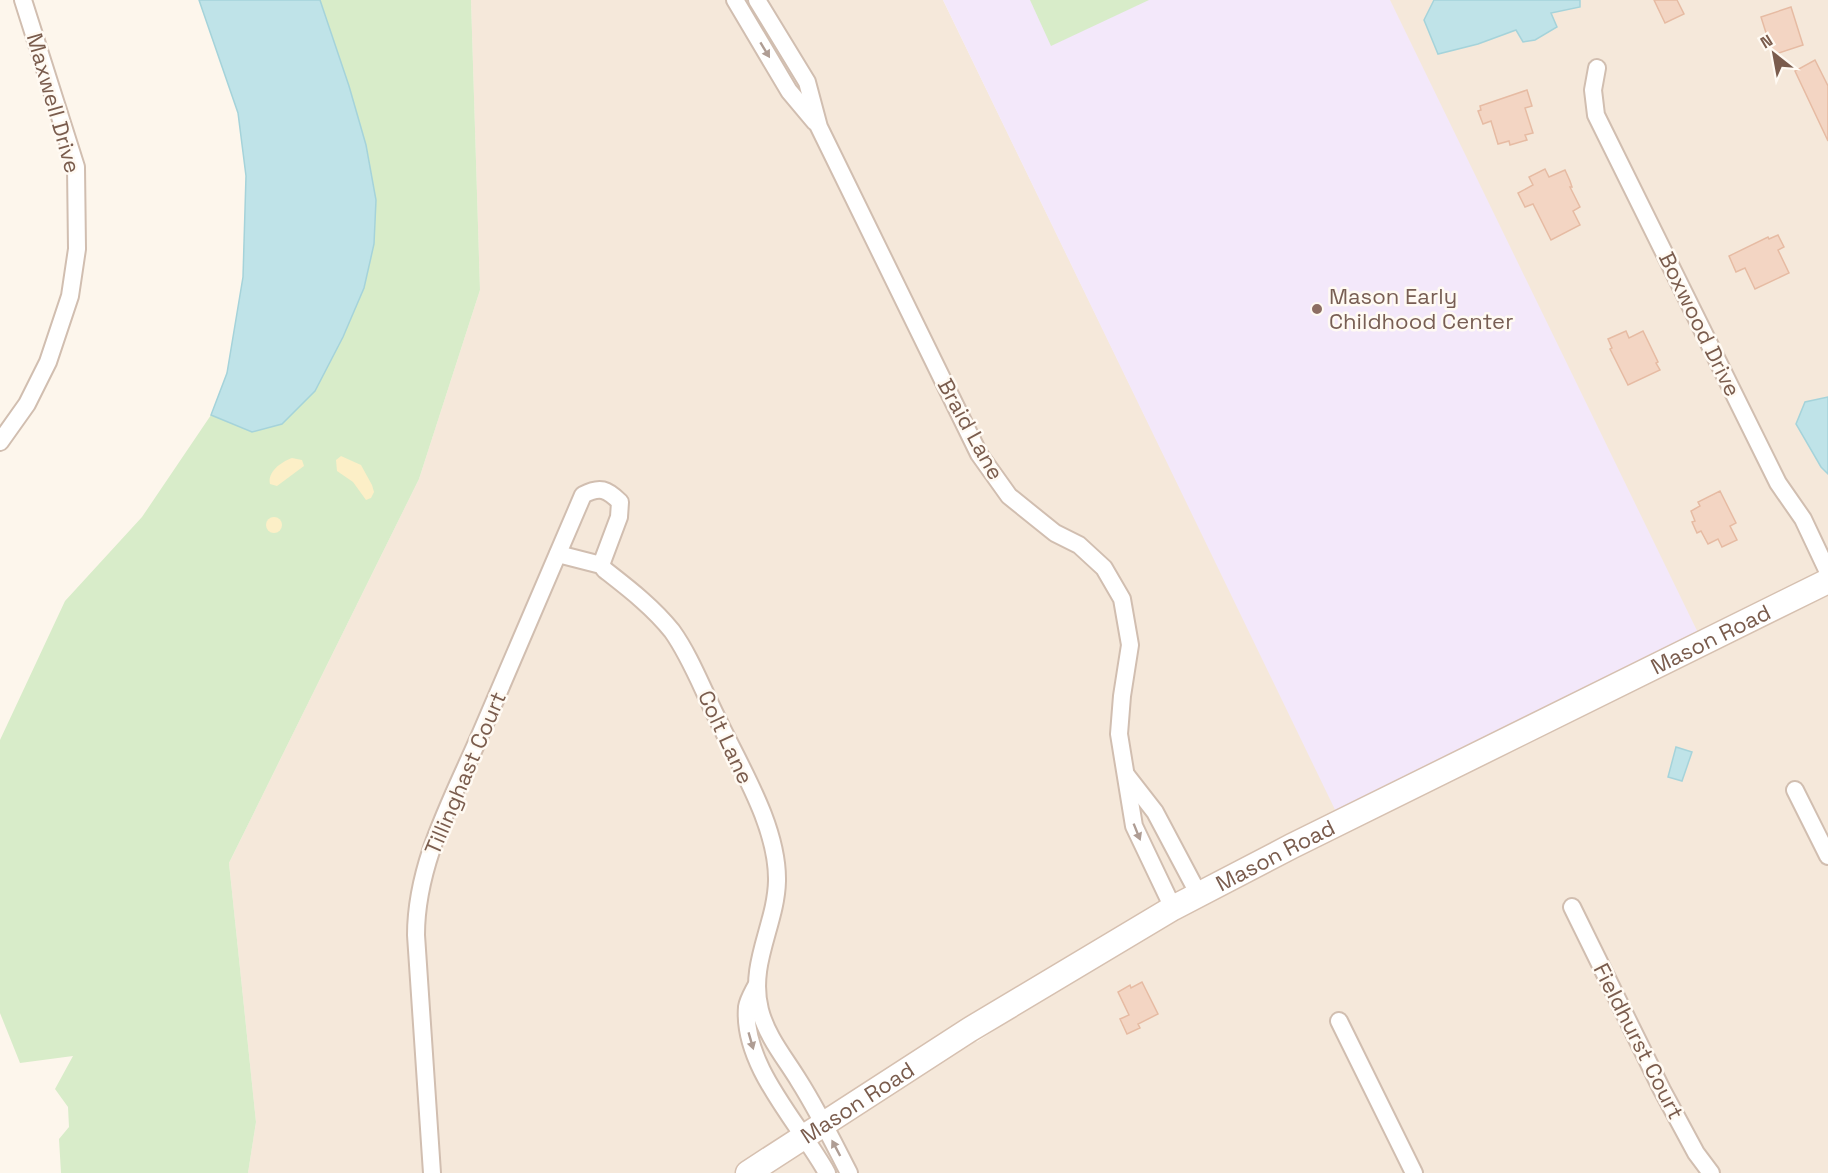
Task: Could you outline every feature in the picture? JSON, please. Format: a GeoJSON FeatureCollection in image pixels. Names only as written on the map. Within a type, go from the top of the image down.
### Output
{"type":"FeatureCollection","features":[{"type":"Feature","properties":{"kind":"main road","name":"Mason Road"},"geometry":{"type":"LineString","coordinates":[[748,1173],[987,1019],[1173,908],[1292,846],[1828,580]]}},
{"type":"Feature","properties":{"kind":"street","name":"Maxwell Drive"},"geometry":{"type":"LineString","coordinates":[[0,442],[27,404],[48,362],[70,296],[77,249],[76,167],[23,0]]}},
{"type":"Feature","properties":{"kind":"street","name":"Braid Lane"},"geometry":{"type":"LineString","coordinates":[[735,0],[789,91],[819,127]]}},
{"type":"Feature","properties":{"kind":"street","name":"Braid Lane"},"geometry":{"type":"LineString","coordinates":[[757,0],[807,82],[819,127],[979,454],[1010,496],[1054,533],[1079,545],[1104,568],[1122,599],[1130,645],[1119,734],[1134,826],[1173,908]]}},
{"type":"Feature","properties":{"kind":"street","name":"Boxwood Drive"},"geometry":{"type":"LineString","coordinates":[[1597,69],[1593,90],[1596,115],[1778,483],[1803,519],[1828,572]]}},
{"type":"Feature","properties":{"kind":"street","name":"Tillinghast Court"},"geometry":{"type":"LineString","coordinates":[[432,1173],[417,947],[420,888],[434,843],[583,495],[594,489],[609,491],[620,502],[619,517],[601,565]]}},
{"type":"Feature","properties":{"kind":"street","name":"Colt Lane"},"geometry":{"type":"LineString","coordinates":[[558,554],[601,565],[657,614],[672,632],[706,695],[766,823],[773,846],[777,881],[772,916],[759,962],[757,985],[759,1009],[767,1031],[799,1080],[849,1173]]}},
{"type":"Feature","properties":{"kind":"street","name":"Braid Lane"},"geometry":{"type":"LineString","coordinates":[[1126,775],[1155,812],[1198,895]]}},
{"type":"Feature","properties":{"kind":"street"},"geometry":{"type":"LineString","coordinates":[[1795,790],[1828,856]]}},
{"type":"Feature","properties":{"kind":"street","name":"Fieldhurst Court"},"geometry":{"type":"LineString","coordinates":[[1572,907],[1662,1090],[1696,1153],[1711,1173]]}},
{"type":"Feature","properties":{"kind":"street","name":"Colt Lane"},"geometry":{"type":"LineString","coordinates":[[757,985],[747,1005],[748,1033],[757,1062],[802,1137],[827,1173]]}},
{"type":"Feature","properties":{"kind":"street"},"geometry":{"type":"LineString","coordinates":[[1339,1021],[1414,1173]]}},
{"type":"Feature","properties":{"kind":"shaded area"},"geometry":{"type":"Polygon","coordinates":[[[471,0],[943,0],[1342,822],[1390,0],[1828,0],[1828,1173],[248,1173],[256,1122],[229,863],[419,479],[480,290],[471,0]],[[1178,919],[969,1031],[977,1042],[1089,967],[1178,919]]]}},
{"type":"Feature","properties":{"kind":"shaded area","name":"Mason Early Childhood Center"},"geometry":{"type":"Polygon","coordinates":[[[943,0],[1390,0],[1703,643],[1341,822],[943,0]]]}},
{"type":"Feature","properties":{"kind":"green space"},"geometry":{"type":"Polygon","coordinates":[[[199,0],[471,0],[480,290],[419,479],[229,863],[256,1122],[248,1173],[61,1173],[59,1139],[69,1127],[68,1107],[55,1089],[73,1056],[20,1063],[0,1013],[0,740],[65,601],[142,517],[211,415],[227,373],[243,277],[246,176],[238,113],[199,0]]]}},
{"type":"Feature","properties":{"kind":"green space"},"geometry":{"type":"Polygon","coordinates":[[[1030,0],[1149,0],[1051,46],[1030,0]]]}},
{"type":"Feature","properties":{"kind":"sand"},"geometry":{"type":"Polygon","coordinates":[[[341,456],[361,465],[372,485],[374,492],[371,498],[366,500],[353,482],[337,471],[336,460],[341,456]]]}},
{"type":"Feature","properties":{"kind":"sand"},"geometry":{"type":"Polygon","coordinates":[[[292,458],[302,460],[304,466],[277,486],[270,484],[273,472],[279,465],[292,458]]]}},
{"type":"Feature","properties":{"kind":"sand"},"geometry":{"type":"Polygon","coordinates":[[[271,517],[277,517],[282,525],[280,531],[271,533],[266,528],[266,522],[271,517]]]}},
{"type":"Feature","properties":{"kind":"water"},"geometry":{"type":"Polygon","coordinates":[[[199,0],[320,0],[366,145],[376,200],[374,244],[364,288],[343,337],[315,391],[282,424],[252,432],[211,415],[227,373],[243,277],[246,176],[238,113],[199,0]]]}},
{"type":"Feature","properties":{"kind":"water"},"geometry":{"type":"Polygon","coordinates":[[[1434,0],[1580,0],[1580,7],[1551,13],[1557,27],[1535,40],[1523,42],[1516,30],[1478,44],[1438,54],[1424,20],[1434,0]]]}},
{"type":"Feature","properties":{"kind":"water"},"geometry":{"type":"Polygon","coordinates":[[[1828,397],[1828,474],[1821,467],[1796,424],[1805,402],[1828,397]]]}},
{"type":"Feature","properties":{"kind":"water"},"geometry":{"type":"Polygon","coordinates":[[[1676,747],[1692,752],[1682,781],[1668,777],[1676,747]]]}},
{"type":"Feature","properties":{"kind":"building"},"geometry":{"type":"Polygon","coordinates":[[[1654,0],[1677,0],[1684,14],[1665,23],[1654,0]]]}},
{"type":"Feature","properties":{"kind":"building"},"geometry":{"type":"Polygon","coordinates":[[[1791,7],[1803,45],[1773,55],[1761,17],[1791,7]]]}},
{"type":"Feature","properties":{"kind":"building"},"geometry":{"type":"Polygon","coordinates":[[[1815,60],[1828,86],[1828,141],[1795,71],[1815,60]]]}},
{"type":"Feature","properties":{"kind":"building"},"geometry":{"type":"Polygon","coordinates":[[[1527,90],[1532,106],[1525,108],[1533,133],[1525,135],[1527,140],[1510,145],[1509,141],[1498,144],[1491,121],[1483,124],[1478,111],[1481,110],[1480,106],[1527,90]]]}},
{"type":"Feature","properties":{"kind":"building"},"geometry":{"type":"Polygon","coordinates":[[[1545,169],[1549,177],[1565,170],[1580,207],[1573,211],[1580,225],[1551,240],[1533,204],[1525,207],[1518,193],[1533,185],[1529,177],[1545,169]]]}},
{"type":"Feature","properties":{"kind":"building"},"geometry":{"type":"Polygon","coordinates":[[[1778,235],[1784,247],[1778,250],[1789,273],[1755,289],[1745,268],[1736,272],[1729,256],[1768,237],[1769,239],[1778,235]]]}},
{"type":"Feature","properties":{"kind":"building"},"geometry":{"type":"Polygon","coordinates":[[[1626,331],[1629,338],[1643,331],[1660,370],[1628,385],[1610,349],[1612,348],[1608,339],[1626,331]]]}},
{"type":"Feature","properties":{"kind":"building"},"geometry":{"type":"Polygon","coordinates":[[[1720,491],[1736,523],[1730,526],[1737,540],[1722,547],[1718,539],[1708,544],[1701,531],[1697,533],[1692,522],[1695,521],[1691,511],[1700,506],[1698,502],[1720,491]]]}},
{"type":"Feature","properties":{"kind":"building"},"geometry":{"type":"Polygon","coordinates":[[[1142,982],[1158,1014],[1138,1024],[1140,1028],[1127,1034],[1120,1019],[1129,1015],[1118,992],[1130,985],[1131,988],[1142,982]]]}},
{"type":"Feature","properties":{"kind":"place","name":"Mason Early Childhood Center"},"geometry":{"type":"Point","coordinates":[1317,309]}}]}
